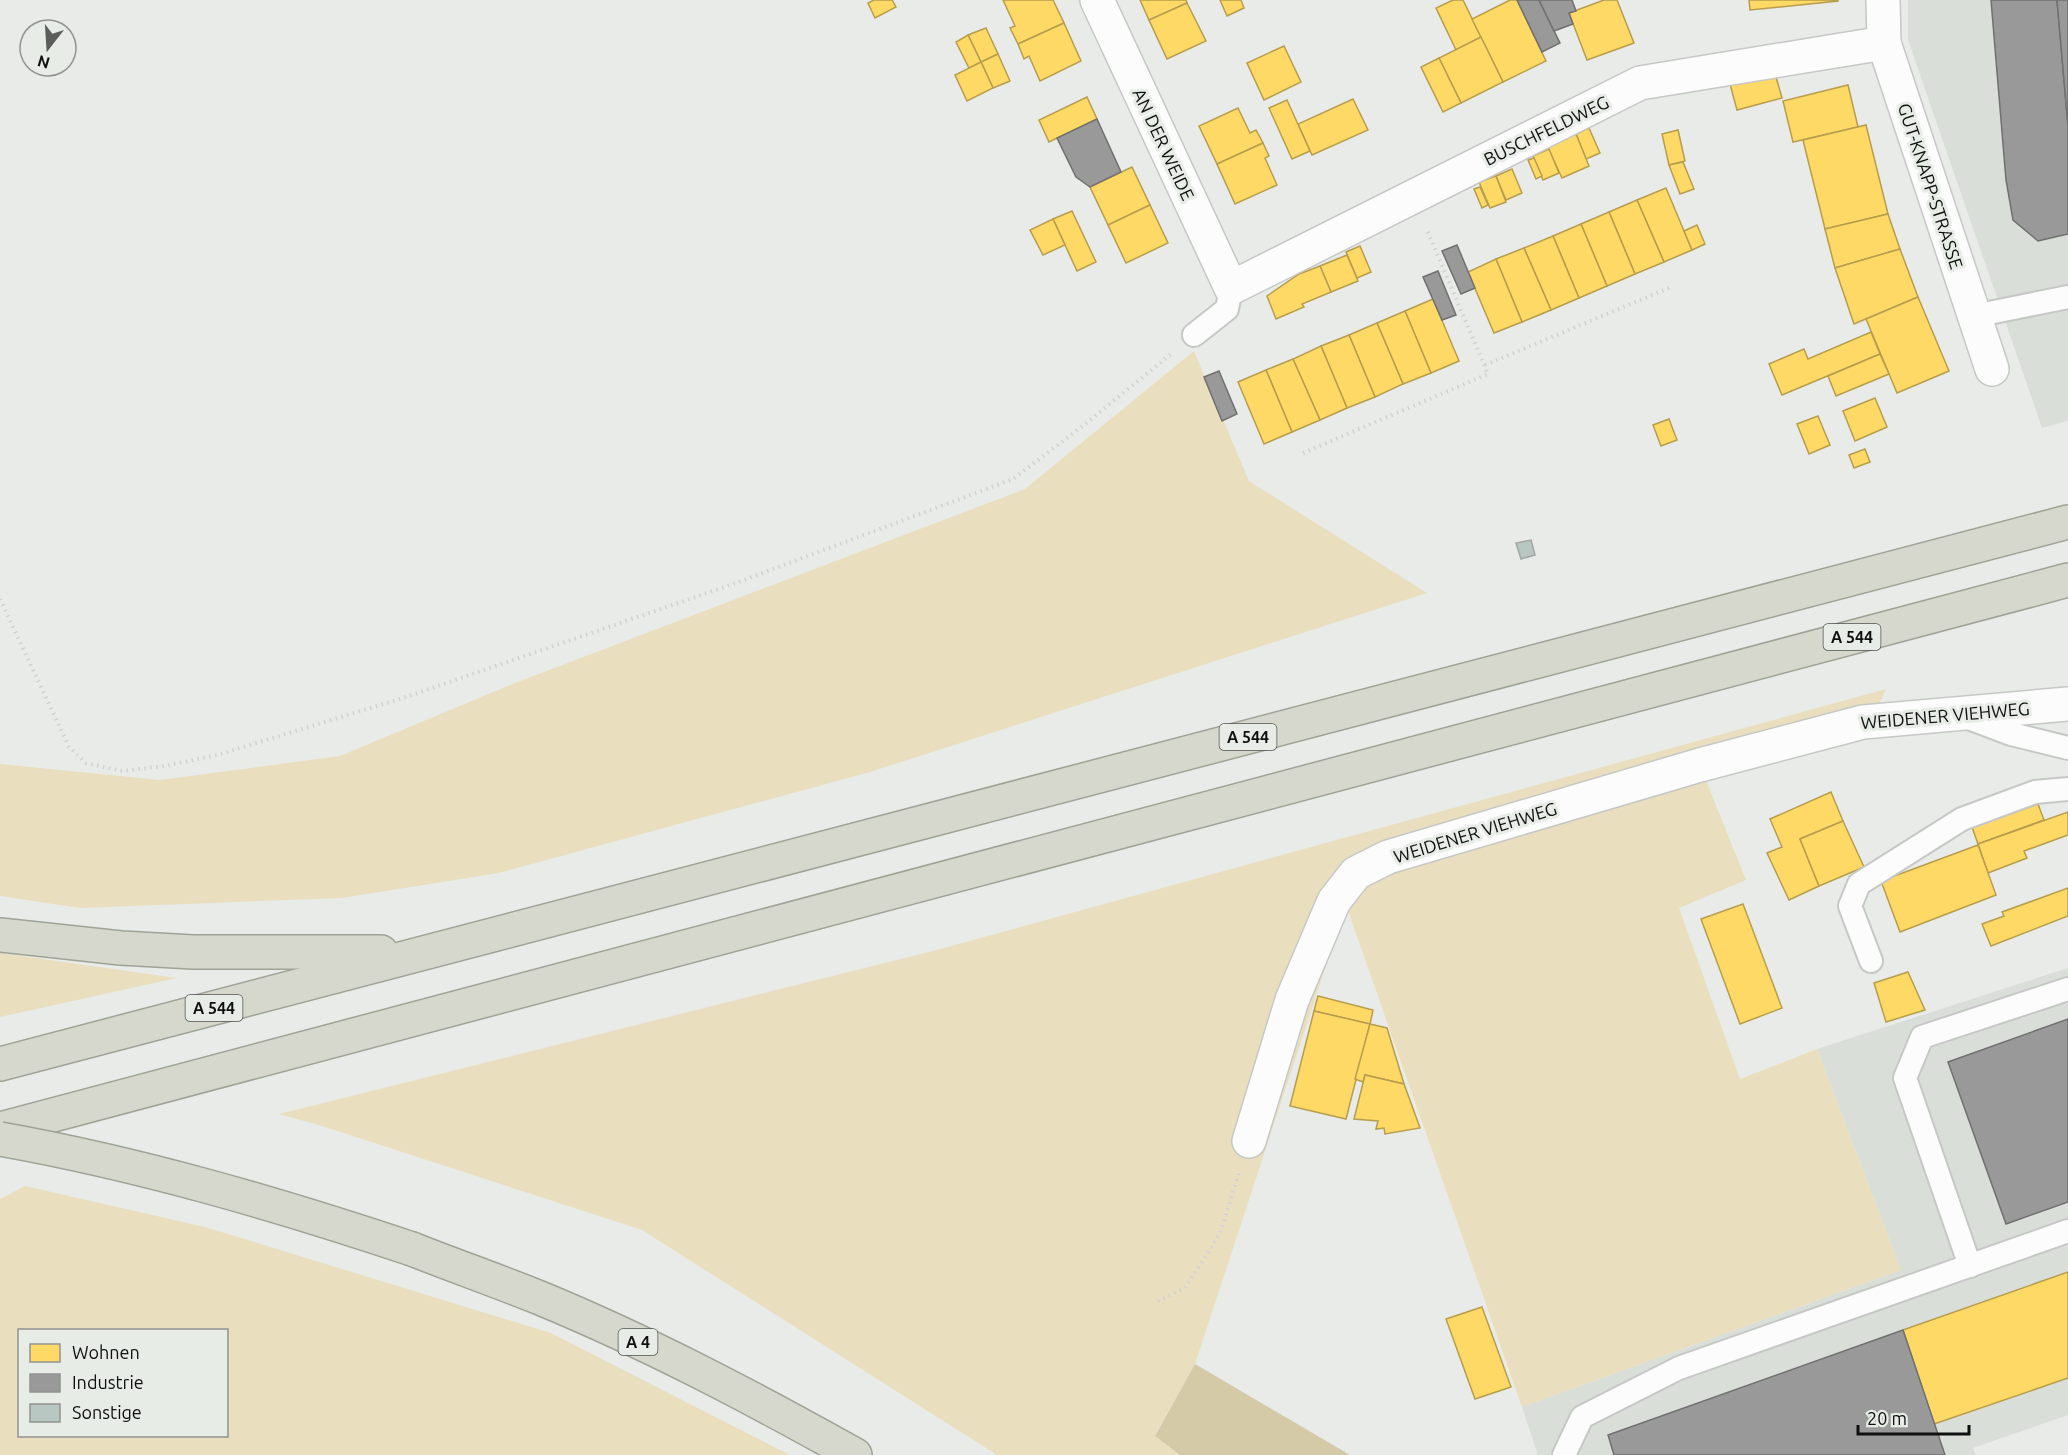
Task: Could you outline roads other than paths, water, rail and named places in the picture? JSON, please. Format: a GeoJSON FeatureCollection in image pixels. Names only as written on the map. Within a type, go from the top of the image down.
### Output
{"type":"FeatureCollection","features":[{"type":"Feature","properties":{"kind":"highway","name":"A 544"},"geometry":{"type":"LineString","coordinates":[[0,1064],[2068,522]]}},
{"type":"Feature","properties":{"kind":"highway","name":"A 544"},"geometry":{"type":"LineString","coordinates":[[0,1129],[2068,580]]}},
{"type":"Feature","properties":{"kind":"highway"},"geometry":{"type":"LineString","coordinates":[[0,935],[122,948],[193,952],[428,953]]}},
{"type":"Feature","properties":{"kind":"highway"},"geometry":{"type":"LineString","coordinates":[[0,1148],[79,1108]]}},
{"type":"Feature","properties":{"kind":"highway","name":"A 4"},"geometry":{"type":"LineString","coordinates":[[0,1139],[184,1180],[315,1217],[412,1250],[541,1298],[626,1337],[787,1417],[855,1455]]}},
{"type":"Feature","properties":{"kind":"street","name":"AN DER WEIDE"},"geometry":{"type":"LineString","coordinates":[[1097,0],[1231,288]]}},
{"type":"Feature","properties":{"kind":"street","name":"GUT-KNAPP-STRASSE"},"geometry":{"type":"LineString","coordinates":[[1883,0],[1884,43],[1992,369]]}},
{"type":"Feature","properties":{"kind":"street","name":"BUSCHFELDWEG"},"geometry":{"type":"LineString","coordinates":[[1231,288],[1640,83],[1884,43]]}},
{"type":"Feature","properties":{"kind":"street","name":"WEIDENER VIEHWEG"},"geometry":{"type":"LineString","coordinates":[[1249,1141],[1292,1000],[1334,901],[1356,873],[1388,857],[1700,765],[1863,722],[1955,712],[2068,704]]}},
{"type":"Feature","properties":{"kind":"lane"},"geometry":{"type":"LineString","coordinates":[[1194,335],[1227,309],[1231,288]]}},
{"type":"Feature","properties":{"kind":"lane"},"geometry":{"type":"LineString","coordinates":[[1974,316],[2068,297]]}},
{"type":"Feature","properties":{"kind":"lane"},"geometry":{"type":"LineString","coordinates":[[1955,712],[2011,734],[2068,748]]}},
{"type":"Feature","properties":{"kind":"lane"},"geometry":{"type":"LineString","coordinates":[[1871,961],[1850,906],[1859,884],[1962,819],[2035,792],[2068,789]]}},
{"type":"Feature","properties":{"kind":"lane"},"geometry":{"type":"LineString","coordinates":[[1970,1266],[1905,1078],[1922,1037],[2068,989]]}},
{"type":"Feature","properties":{"kind":"lane"},"geometry":{"type":"LineString","coordinates":[[1564,1455],[1582,1417],[1679,1368],[2068,1231]]}}]}
